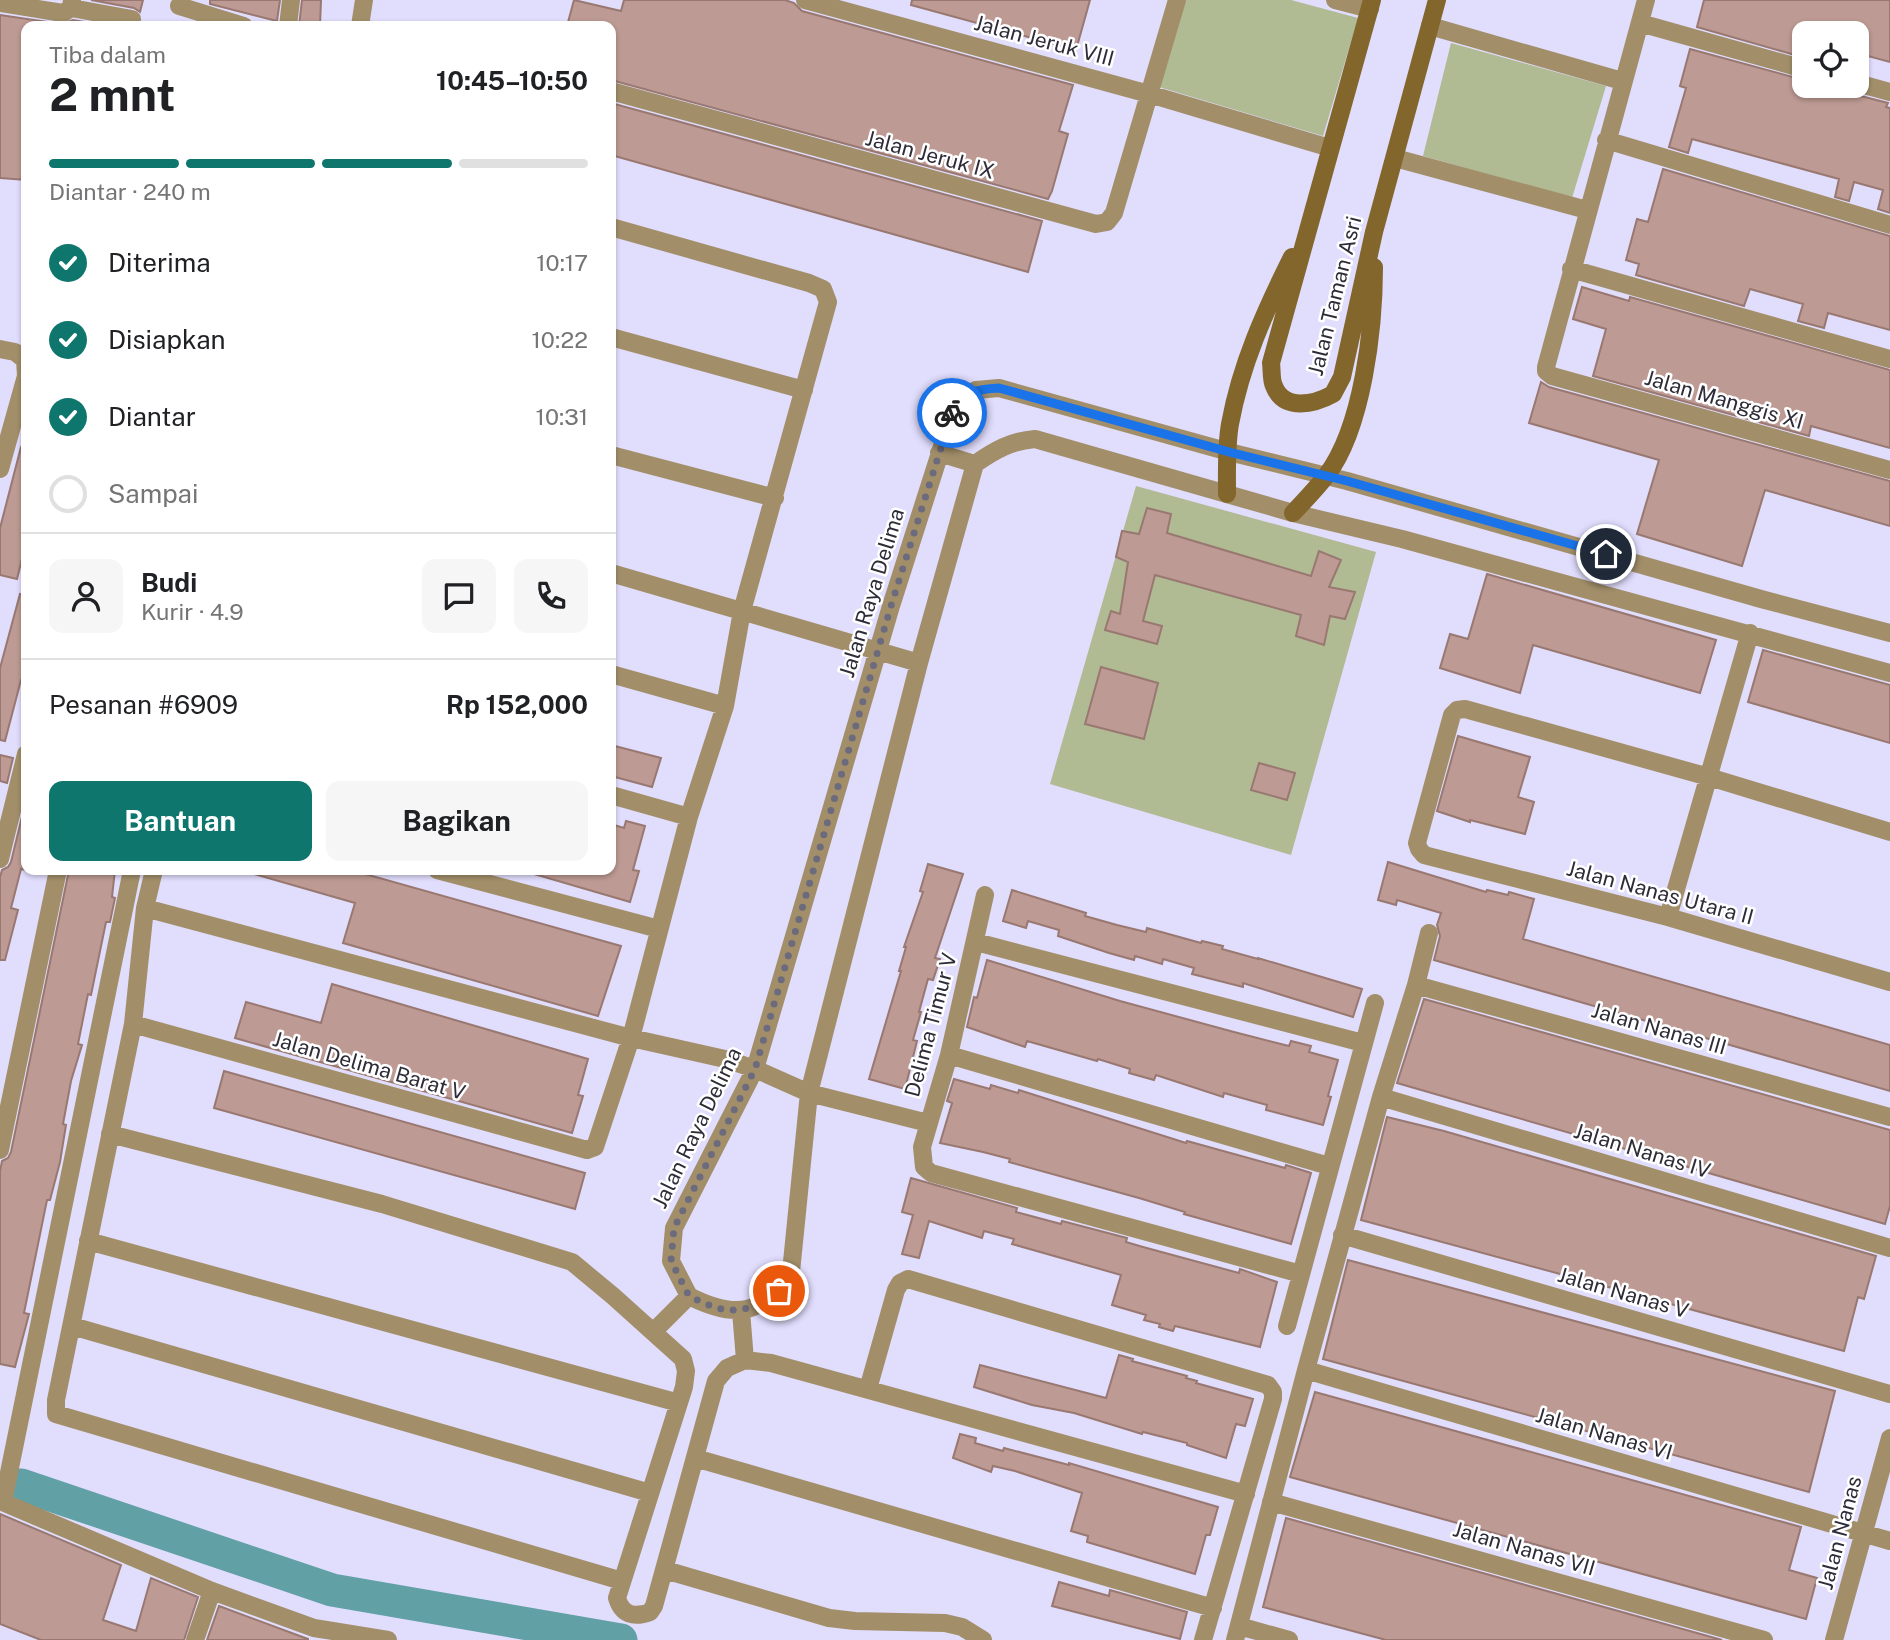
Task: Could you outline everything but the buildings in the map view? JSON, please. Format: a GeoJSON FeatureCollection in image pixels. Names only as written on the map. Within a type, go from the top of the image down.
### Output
{"type":"FeatureCollection","features":[{"type":"Feature","properties":{"kind":"main road","name":"Jalan Taman Asri"},"geometry":{"type":"LineString","coordinates":[[1371,5],[1271,363],[1274,387],[1285,400],[1298,404],[1311,404],[1334,394],[1342,377],[1374,232],[1437,0]]}},
{"type":"Feature","properties":{"kind":"main road"},"geometry":{"type":"LineString","coordinates":[[1231,495],[1229,426],[1250,350],[1311,219]]}},
{"type":"Feature","properties":{"kind":"main road"},"geometry":{"type":"LineString","coordinates":[[1293,513],[1326,476],[1347,438],[1370,337],[1374,293],[1374,232]]}},
{"type":"Feature","properties":{"kind":"street"},"geometry":{"type":"LineString","coordinates":[[289,21],[291,0]]}},
{"type":"Feature","properties":{"kind":"street"},"geometry":{"type":"LineString","coordinates":[[361,21],[364,0]]}},
{"type":"Feature","properties":{"kind":"street","name":"Jalan Jeruk VIII"},"geometry":{"type":"LineString","coordinates":[[805,0],[1149,94],[1330,148]]}},
{"type":"Feature","properties":{"kind":"street","name":"Jalan Jeruk IX"},"geometry":{"type":"LineString","coordinates":[[616,92],[1096,224],[1107,222],[1114,213],[1177,0]]}},
{"type":"Feature","properties":{"kind":"street"},"geometry":{"type":"LineString","coordinates":[[1335,0],[1371,5]]}},
{"type":"Feature","properties":{"kind":"street"},"geometry":{"type":"LineString","coordinates":[[1646,0],[1571,269],[1890,359]]}},
{"type":"Feature","properties":{"kind":"street"},"geometry":{"type":"LineString","coordinates":[[0,4],[69,7],[132,19]]}},
{"type":"Feature","properties":{"kind":"street"},"geometry":{"type":"LineString","coordinates":[[179,6],[228,21]]}},
{"type":"Feature","properties":{"kind":"street"},"geometry":{"type":"LineString","coordinates":[[1640,23],[1792,66]]}},
{"type":"Feature","properties":{"kind":"street"},"geometry":{"type":"LineString","coordinates":[[1430,26],[1622,81]]}},
{"type":"Feature","properties":{"kind":"street"},"geometry":{"type":"LineString","coordinates":[[1869,86],[1890,92]]}},
{"type":"Feature","properties":{"kind":"street"},"geometry":{"type":"LineString","coordinates":[[1606,140],[1890,225]]}},
{"type":"Feature","properties":{"kind":"street"},"geometry":{"type":"LineString","coordinates":[[1395,158],[1587,210]]}},
{"type":"Feature","properties":{"kind":"street"},"geometry":{"type":"LineString","coordinates":[[616,228],[796,279],[823,289],[828,302],[742,611],[725,706],[689,817],[631,1038]]}},
{"type":"Feature","properties":{"kind":"street","name":"Jalan Manggis XI"},"geometry":{"type":"LineString","coordinates":[[1571,269],[1546,367],[1546,372],[1552,376],[1890,470]]}},
{"type":"Feature","properties":{"kind":"street"},"geometry":{"type":"LineString","coordinates":[[616,338],[804,390]]}},
{"type":"Feature","properties":{"kind":"street"},"geometry":{"type":"LineString","coordinates":[[0,349],[15,352],[21,357]]}},
{"type":"Feature","properties":{"kind":"street","name":"Jalan Raya Delima"},"geometry":{"type":"LineString","coordinates":[[689,1296],[671,1261],[674,1228],[755,1069],[877,652],[954,409],[963,397],[976,390],[999,388],[1230,452]]}},
{"type":"Feature","properties":{"kind":"street"},"geometry":{"type":"LineString","coordinates":[[0,469],[21,394]]}},
{"type":"Feature","properties":{"kind":"street"},"geometry":{"type":"LineString","coordinates":[[653,1332],[689,1296],[717,1309],[741,1311],[760,1304],[779,1291],[792,1272],[809,1093],[919,663],[975,464],[993,451],[1014,441],[1035,439],[1293,513],[1402,538],[1890,673]]}},
{"type":"Feature","properties":{"kind":"street"},"geometry":{"type":"LineString","coordinates":[[1230,452],[1326,476],[1890,633]]}},
{"type":"Feature","properties":{"kind":"street"},"geometry":{"type":"LineString","coordinates":[[939,453],[975,464]]}},
{"type":"Feature","properties":{"kind":"street"},"geometry":{"type":"LineString","coordinates":[[616,456],[775,498]]}},
{"type":"Feature","properties":{"kind":"street"},"geometry":{"type":"LineString","coordinates":[[616,574],[919,663]]}},
{"type":"Feature","properties":{"kind":"street"},"geometry":{"type":"LineString","coordinates":[[1668,918],[1751,633]]}},
{"type":"Feature","properties":{"kind":"street"},"geometry":{"type":"LineString","coordinates":[[616,675],[725,706]]}},
{"type":"Feature","properties":{"kind":"street","name":"Jalan Nanas Utara II"},"geometry":{"type":"LineString","coordinates":[[1709,777],[1465,709],[1457,710],[1452,715],[1417,843],[1424,855],[1668,918],[1890,982]]}},
{"type":"Feature","properties":{"kind":"street"},"geometry":{"type":"LineString","coordinates":[[0,859],[21,774]]}},
{"type":"Feature","properties":{"kind":"street"},"geometry":{"type":"LineString","coordinates":[[1709,777],[1890,832]]}},
{"type":"Feature","properties":{"kind":"street"},"geometry":{"type":"LineString","coordinates":[[616,796],[689,817]]}},
{"type":"Feature","properties":{"kind":"street"},"geometry":{"type":"LineString","coordinates":[[0,1150],[57,875]]}},
{"type":"Feature","properties":{"kind":"street"},"geometry":{"type":"LineString","coordinates":[[131,875],[4,1492],[212,1591],[313,1634],[388,1640]]}},
{"type":"Feature","properties":{"kind":"street"},"geometry":{"type":"LineString","coordinates":[[153,875],[145,908],[133,1024],[56,1400],[56,1414],[622,1581]]}},
{"type":"Feature","properties":{"kind":"street"},"geometry":{"type":"LineString","coordinates":[[456,875],[659,929]]}},
{"type":"Feature","properties":{"kind":"street","name":"Delima Timur V"},"geometry":{"type":"LineString","coordinates":[[985,895],[948,1055],[922,1147],[924,1167],[931,1173],[1301,1274]]}},
{"type":"Feature","properties":{"kind":"street"},"geometry":{"type":"LineString","coordinates":[[145,908],[631,1038],[725,1059],[809,1093],[928,1123]]}},
{"type":"Feature","properties":{"kind":"street"},"geometry":{"type":"LineString","coordinates":[[1289,1640],[1237,1633],[1342,1235],[1429,933]]}},
{"type":"Feature","properties":{"kind":"street"},"geometry":{"type":"LineString","coordinates":[[976,942],[1363,1043]]}},
{"type":"Feature","properties":{"kind":"street","name":"Jalan Nanas III"},"geometry":{"type":"LineString","coordinates":[[1416,985],[1890,1117]]}},
{"type":"Feature","properties":{"kind":"street"},"geometry":{"type":"LineString","coordinates":[[1287,1326],[1375,1003]]}},
{"type":"Feature","properties":{"kind":"street","name":"Jalan Delima Barat V"},"geometry":{"type":"LineString","coordinates":[[133,1024],[587,1150],[593,1149],[631,1038]]}},
{"type":"Feature","properties":{"kind":"street"},"geometry":{"type":"LineString","coordinates":[[948,1055],[1329,1166]]}},
{"type":"Feature","properties":{"kind":"street","name":"Jalan Nanas IV"},"geometry":{"type":"LineString","coordinates":[[1381,1097],[1890,1248]]}},
{"type":"Feature","properties":{"kind":"street"},"geometry":{"type":"LineString","coordinates":[[110,1134],[382,1204],[572,1262],[683,1359],[686,1371],[679,1404],[617,1598],[620,1608],[639,1616],[650,1612],[654,1606],[716,1381],[727,1368],[745,1360],[771,1363],[1246,1494]]}},
{"type":"Feature","properties":{"kind":"street","name":"Jalan Nanas V"},"geometry":{"type":"LineString","coordinates":[[1342,1235],[1890,1394]]}},
{"type":"Feature","properties":{"kind":"street"},"geometry":{"type":"LineString","coordinates":[[88,1241],[679,1404]]}},
{"type":"Feature","properties":{"kind":"street"},"geometry":{"type":"LineString","coordinates":[[868,1389],[896,1290],[900,1283],[908,1279],[1268,1385],[1273,1392],[1273,1399],[1203,1640]]}},
{"type":"Feature","properties":{"kind":"street"},"geometry":{"type":"LineString","coordinates":[[741,1311],[745,1360]]}},
{"type":"Feature","properties":{"kind":"street"},"geometry":{"type":"LineString","coordinates":[[72,1325],[650,1493]]}},
{"type":"Feature","properties":{"kind":"street","name":"Jalan Nanas VI"},"geometry":{"type":"LineString","coordinates":[[1306,1370],[1890,1541]]}},
{"type":"Feature","properties":{"kind":"street","name":"Jalan Nanas"},"geometry":{"type":"LineString","coordinates":[[1834,1640],[1890,1438]]}},
{"type":"Feature","properties":{"kind":"street"},"geometry":{"type":"LineString","coordinates":[[695,1458],[1213,1608]]}},
{"type":"Feature","properties":{"kind":"street","name":"Jalan Nanas VII"},"geometry":{"type":"LineString","coordinates":[[1271,1502],[1764,1640]]}},
{"type":"Feature","properties":{"kind":"street"},"geometry":{"type":"LineString","coordinates":[[665,1570],[829,1618],[946,1623],[962,1627],[983,1640]]}},
{"type":"Feature","properties":{"kind":"street"},"geometry":{"type":"LineString","coordinates":[[195,1640],[212,1591]]}},
{"type":"Feature","properties":{"kind":"green space"},"geometry":{"type":"Polygon","coordinates":[[[1185,0],[1291,0],[1358,18],[1323,136],[1159,87],[1185,0]]]}},
{"type":"Feature","properties":{"kind":"green space"},"geometry":{"type":"Polygon","coordinates":[[[1451,43],[1606,86],[1572,198],[1423,156],[1451,43]]]}},
{"type":"Feature","properties":{"kind":"green space"},"geometry":{"type":"Polygon","coordinates":[[[1136,486],[1376,552],[1291,855],[1050,784],[1136,486]]]}},
{"type":"Feature","properties":{"kind":"waterway"},"geometry":{"type":"LineString","coordinates":[[10,1481],[21,1485]]}},
{"type":"Feature","properties":{"kind":"waterway"},"geometry":{"type":"LineString","coordinates":[[21,1485],[332,1590],[621,1640]]}},
{"type":"Feature","properties":{"kind":"way so far"},"geometry":{"type":"LineString","coordinates":[[779,1291],[760,1304],[741,1311],[717,1309],[689,1296],[671,1261],[674,1228],[755,1069],[891,606],[952,413]]}},
{"type":"Feature","properties":{"kind":"route"},"geometry":{"type":"LineString","coordinates":[[952,413],[963,397],[976,390],[999,388],[1606,554]]}}]}
